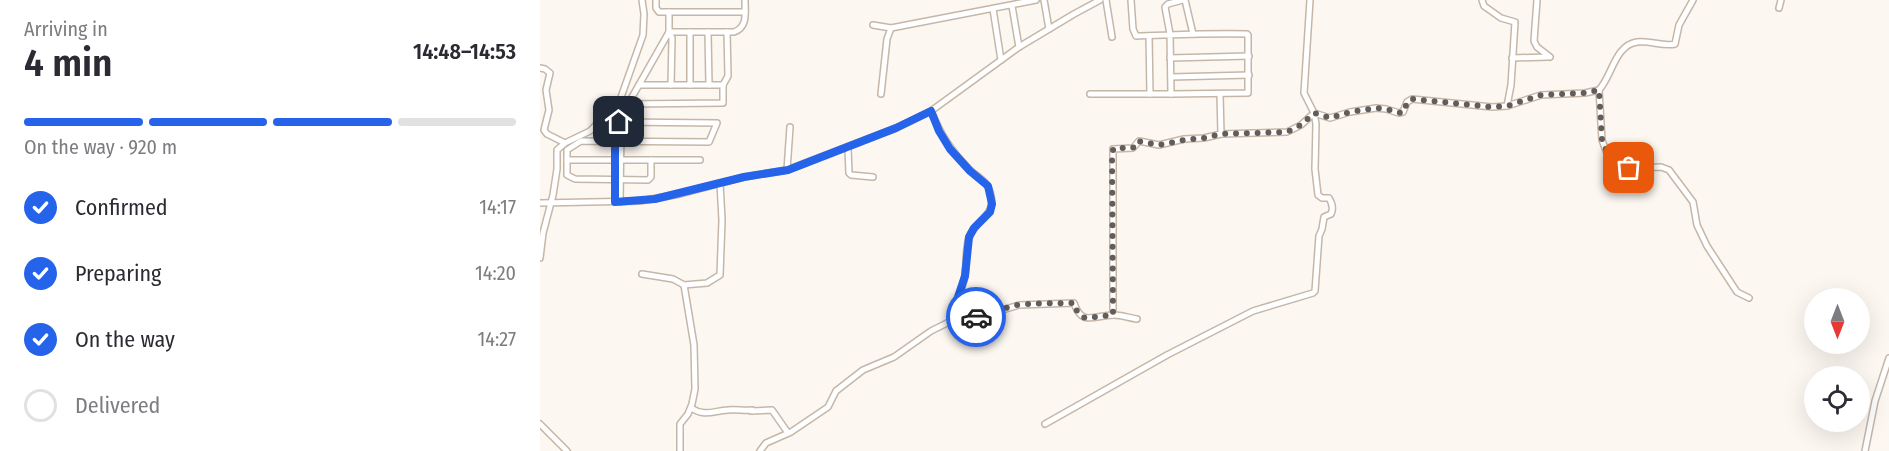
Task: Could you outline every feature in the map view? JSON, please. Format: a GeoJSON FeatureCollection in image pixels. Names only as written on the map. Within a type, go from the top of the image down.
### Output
{"type":"FeatureCollection","features":[{"type":"Feature","properties":{"kind":"street"},"geometry":{"type":"LineString","coordinates":[[540,258],[543,233],[552,202],[557,169],[557,150],[565,143],[590,132],[620,100],[643,35],[642,0]]}},
{"type":"Feature","properties":{"kind":"street"},"geometry":{"type":"LineString","coordinates":[[656,0],[657,11],[745,12]]}},
{"type":"Feature","properties":{"kind":"street"},"geometry":{"type":"LineString","coordinates":[[669,32],[734,32],[743,27],[745,0]]}},
{"type":"Feature","properties":{"kind":"street"},"geometry":{"type":"LineString","coordinates":[[873,24],[891,28],[1036,0]]}},
{"type":"Feature","properties":{"kind":"street"},"geometry":{"type":"LineString","coordinates":[[1044,0],[1049,29]]}},
{"type":"Feature","properties":{"kind":"street"},"geometry":{"type":"LineString","coordinates":[[540,203],[655,199],[788,170],[848,148],[931,111],[1020,47],[1100,0]]}},
{"type":"Feature","properties":{"kind":"street"},"geometry":{"type":"LineString","coordinates":[[1106,0],[1112,38]]}},
{"type":"Feature","properties":{"kind":"street"},"geometry":{"type":"LineString","coordinates":[[1090,94],[1248,93],[1247,34],[1134,35],[1131,0]]}},
{"type":"Feature","properties":{"kind":"street"},"geometry":{"type":"LineString","coordinates":[[1172,94],[1170,34],[1165,7],[1168,4],[1184,0],[1193,34]]}},
{"type":"Feature","properties":{"kind":"street"},"geometry":{"type":"LineString","coordinates":[[1045,424],[1178,349],[1252,311],[1315,291],[1319,236],[1324,217],[1331,214],[1333,209],[1329,198],[1322,198],[1318,195],[1314,113],[1304,93],[1310,0]]}},
{"type":"Feature","properties":{"kind":"street"},"geometry":{"type":"LineString","coordinates":[[1482,0],[1484,6],[1501,18],[1515,22],[1511,90],[1507,106]]}},
{"type":"Feature","properties":{"kind":"street"},"geometry":{"type":"LineString","coordinates":[[1512,58],[1550,57],[1537,47],[1534,41],[1537,0]]}},
{"type":"Feature","properties":{"kind":"street"},"geometry":{"type":"LineString","coordinates":[[1693,0],[1679,25],[1675,44],[1637,42],[1629,44],[1615,61],[1599,90],[1602,140],[1606,151],[1615,161],[1629,168],[1661,167],[1668,170],[1686,191],[1695,206],[1697,225],[1707,246],[1737,292],[1749,298]]}},
{"type":"Feature","properties":{"kind":"street"},"geometry":{"type":"LineString","coordinates":[[1779,8],[1781,0]]}},
{"type":"Feature","properties":{"kind":"street"},"geometry":{"type":"LineString","coordinates":[[1012,6],[1020,47]]}},
{"type":"Feature","properties":{"kind":"street"},"geometry":{"type":"LineString","coordinates":[[993,9],[1001,60]]}},
{"type":"Feature","properties":{"kind":"street"},"geometry":{"type":"LineString","coordinates":[[669,12],[669,32],[672,38],[671,85]]}},
{"type":"Feature","properties":{"kind":"street"},"geometry":{"type":"LineString","coordinates":[[881,94],[887,39],[891,28]]}},
{"type":"Feature","properties":{"kind":"street"},"geometry":{"type":"LineString","coordinates":[[618,202],[618,142],[615,127],[669,32]]}},
{"type":"Feature","properties":{"kind":"street"},"geometry":{"type":"LineString","coordinates":[[690,32],[690,85]]}},
{"type":"Feature","properties":{"kind":"street"},"geometry":{"type":"LineString","coordinates":[[708,32],[709,85]]}},
{"type":"Feature","properties":{"kind":"street"},"geometry":{"type":"LineString","coordinates":[[629,104],[720,104],[723,101],[723,85],[728,76],[727,32]]}},
{"type":"Feature","properties":{"kind":"street"},"geometry":{"type":"LineString","coordinates":[[1149,36],[1150,94]]}},
{"type":"Feature","properties":{"kind":"street"},"geometry":{"type":"LineString","coordinates":[[1170,58],[1249,56]]}},
{"type":"Feature","properties":{"kind":"street"},"geometry":{"type":"LineString","coordinates":[[540,68],[550,73],[546,90],[549,110],[544,130],[547,134],[565,143]]}},
{"type":"Feature","properties":{"kind":"street"},"geometry":{"type":"LineString","coordinates":[[1171,77],[1249,75]]}},
{"type":"Feature","properties":{"kind":"street"},"geometry":{"type":"LineString","coordinates":[[639,85],[723,85]]}},
{"type":"Feature","properties":{"kind":"street"},"geometry":{"type":"LineString","coordinates":[[1314,113],[1330,118],[1376,108],[1401,113],[1404,112],[1407,102],[1412,99],[1492,107],[1507,106],[1541,95],[1599,90]]}},
{"type":"Feature","properties":{"kind":"street"},"geometry":{"type":"LineString","coordinates":[[1220,94],[1221,134]]}},
{"type":"Feature","properties":{"kind":"street"},"geometry":{"type":"LineString","coordinates":[[931,111],[950,149],[970,171],[988,186],[992,204],[990,212],[974,228],[969,237],[965,276],[956,303],[957,320]]}},
{"type":"Feature","properties":{"kind":"street"},"geometry":{"type":"LineString","coordinates":[[1113,315],[1113,149],[1133,148],[1139,141],[1159,145],[1221,134],[1287,132],[1301,125],[1314,113]]}},
{"type":"Feature","properties":{"kind":"street"},"geometry":{"type":"LineString","coordinates":[[619,122],[717,123],[709,142],[581,141],[567,150],[567,174],[575,179],[650,179],[651,160]]}},
{"type":"Feature","properties":{"kind":"street"},"geometry":{"type":"LineString","coordinates":[[788,170],[790,127]]}},
{"type":"Feature","properties":{"kind":"street"},"geometry":{"type":"LineString","coordinates":[[848,148],[849,173],[873,177]]}},
{"type":"Feature","properties":{"kind":"street"},"geometry":{"type":"LineString","coordinates":[[567,160],[700,160]]}},
{"type":"Feature","properties":{"kind":"street"},"geometry":{"type":"LineString","coordinates":[[642,274],[673,279],[684,285],[707,283],[720,275],[722,238],[720,183]]}},
{"type":"Feature","properties":{"kind":"street"},"geometry":{"type":"LineString","coordinates":[[680,451],[680,424],[691,408],[695,389],[694,345],[684,285]]}},
{"type":"Feature","properties":{"kind":"street"},"geometry":{"type":"LineString","coordinates":[[760,451],[766,443],[788,434],[828,407],[836,391],[863,370],[894,357],[947,322],[994,314],[1012,306],[1074,303],[1078,314],[1085,318],[1113,315],[1137,319]]}},
{"type":"Feature","properties":{"kind":"street"},"geometry":{"type":"LineString","coordinates":[[1865,451],[1875,401],[1889,358]]}},
{"type":"Feature","properties":{"kind":"street"},"geometry":{"type":"LineString","coordinates":[[691,408],[705,414],[727,410],[772,410],[788,434]]}},
{"type":"Feature","properties":{"kind":"street"},"geometry":{"type":"LineString","coordinates":[[540,424],[567,451]]}},
{"type":"Feature","properties":{"kind":"way so far"},"geometry":{"type":"LineString","coordinates":[[976,317],[994,314],[1019,305],[1074,303],[1078,314],[1085,318],[1113,315],[1112,152],[1114,148],[1133,148],[1137,141],[1159,145],[1230,133],[1287,132],[1301,125],[1314,113],[1330,118],[1358,110],[1376,108],[1401,113],[1404,112],[1407,102],[1412,99],[1492,107],[1507,106],[1541,95],[1599,90],[1604,147],[1615,161],[1629,168]]}},
{"type":"Feature","properties":{"kind":"route"},"geometry":{"type":"LineString","coordinates":[[619,122],[615,127],[615,202],[624,202],[655,199],[744,177],[788,170],[848,148],[931,111],[950,149],[970,171],[986,182],[989,189],[992,204],[990,212],[974,228],[969,237],[965,276],[956,303],[957,320],[976,317]]}}]}
